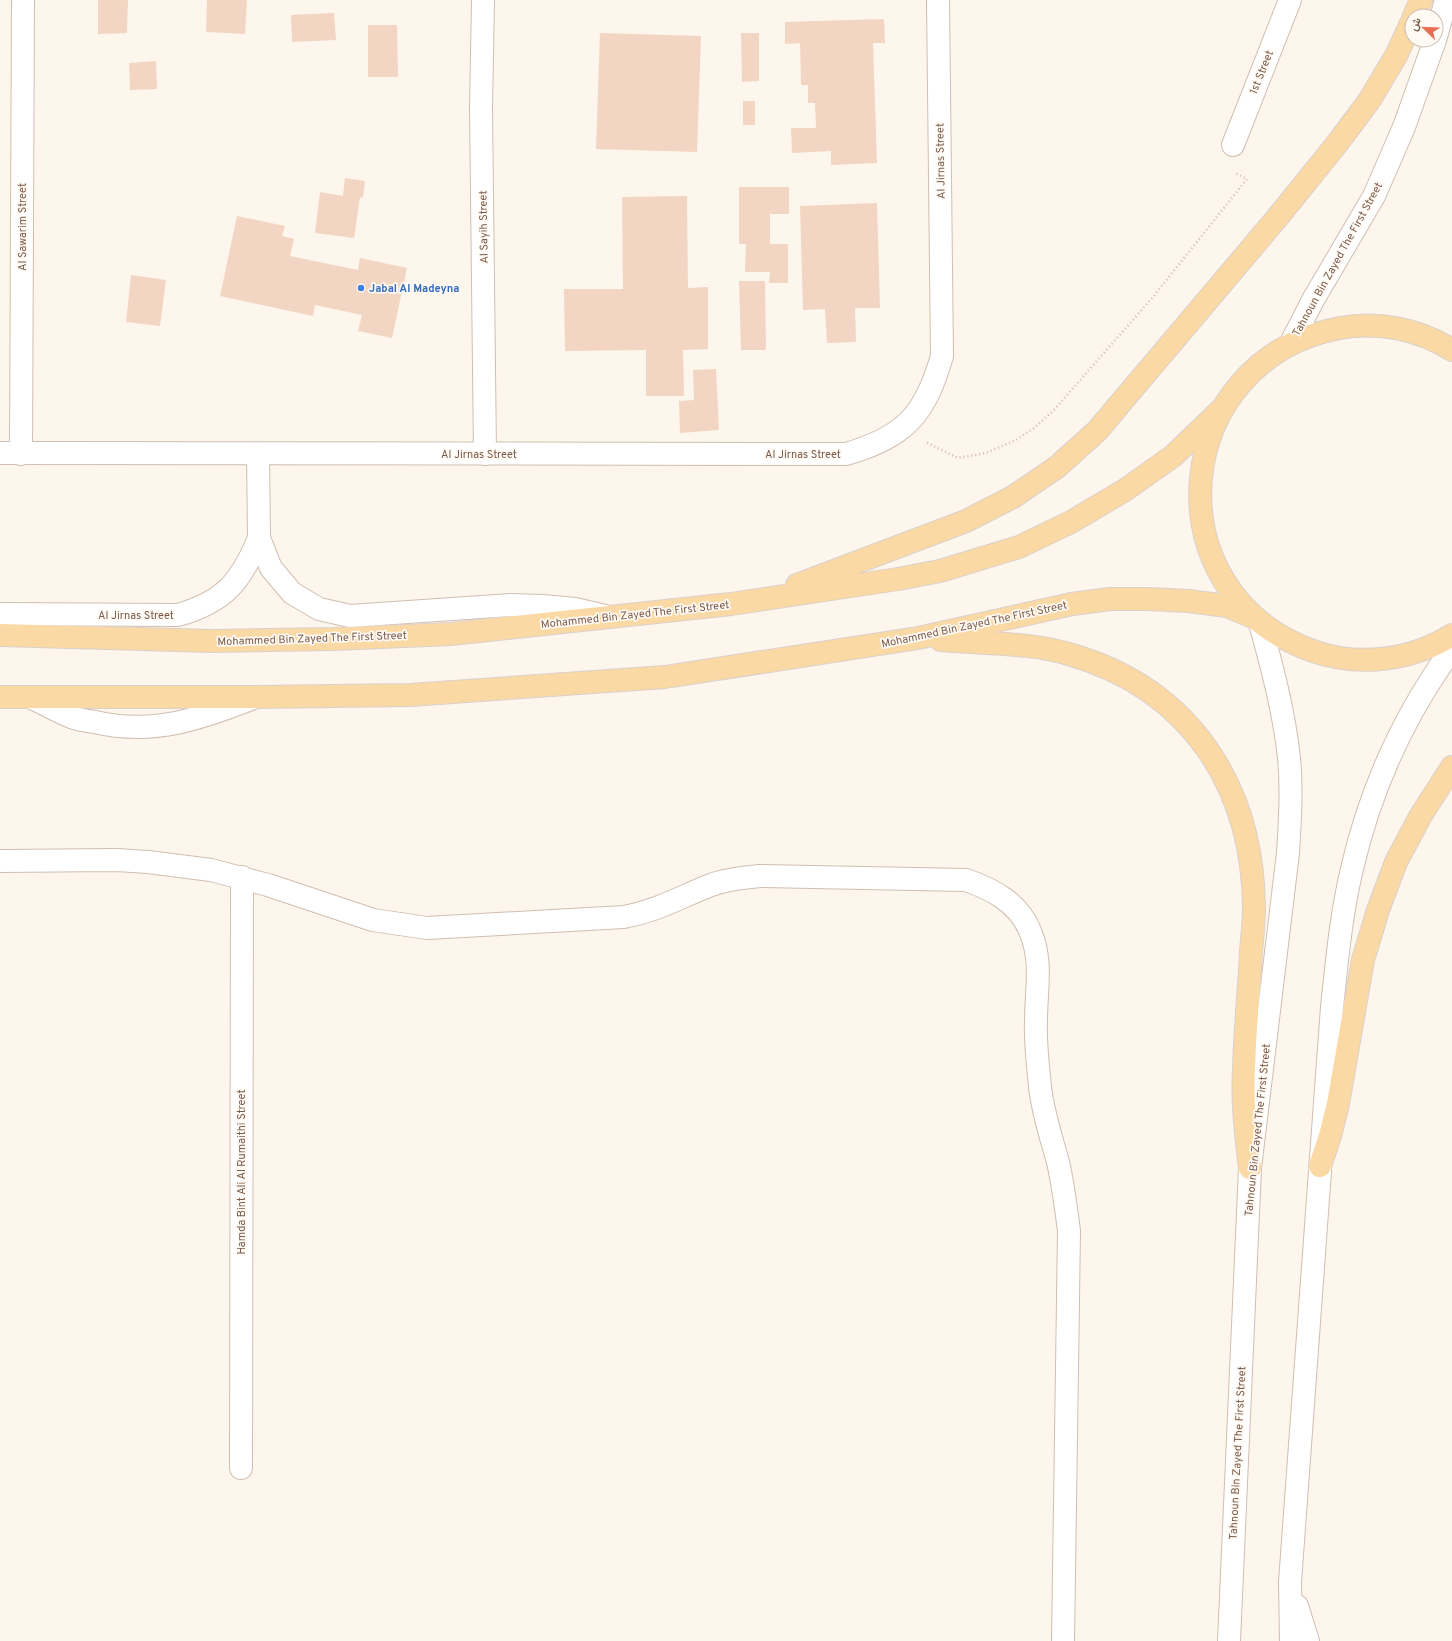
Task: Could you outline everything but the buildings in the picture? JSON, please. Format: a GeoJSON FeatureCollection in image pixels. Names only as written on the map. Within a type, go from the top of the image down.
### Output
{"type":"FeatureCollection","features":[{"type":"Feature","properties":{"kind":"main road"},"geometry":{"type":"LineString","coordinates":[[756,601],[966,521],[1013,496],[1057,467],[1097,431],[1122,403],[1277,218],[1336,145],[1369,101],[1397,54],[1404,39]]}},
{"type":"Feature","properties":{"kind":"main road"},"geometry":{"type":"LineString","coordinates":[[1452,350],[1415,332],[1384,326],[1352,326],[1320,332],[1290,343],[1263,361],[1239,384],[1220,411],[1204,452],[1199,497],[1206,542],[1224,582],[1256,620],[1292,644],[1328,656],[1365,661],[1403,656],[1439,643],[1452,635]]}},
{"type":"Feature","properties":{"kind":"main road","name":"Mohammed Bin Zayed The First Street"},"geometry":{"type":"LineString","coordinates":[[0,635],[212,641],[334,639],[451,634],[606,616],[756,601],[940,571],[1019,547],[1071,522],[1125,490],[1173,456],[1220,411]]}},
{"type":"Feature","properties":{"kind":"main road","name":"Mohammed Bin Zayed The First Street"},"geometry":{"type":"LineString","coordinates":[[0,697],[257,697],[410,695],[665,678],[918,638],[1072,604],[1110,600],[1149,599],[1188,601],[1227,606],[1256,620]]}},
{"type":"Feature","properties":{"kind":"main road"},"geometry":{"type":"LineString","coordinates":[[918,638],[1032,647],[1071,654],[1108,667],[1142,686],[1173,710],[1200,739],[1222,772],[1238,808],[1249,845],[1254,908],[1243,1102],[1250,1168]]}},
{"type":"Feature","properties":{"kind":"main road"},"geometry":{"type":"LineString","coordinates":[[1320,1166],[1330,1136],[1339,1097],[1363,960],[1378,910],[1400,855],[1421,816],[1452,767]]}},
{"type":"Feature","properties":{"kind":"street","name":"Al Sawarim Street"},"geometry":{"type":"LineString","coordinates":[[21,454],[23,0]]}},
{"type":"Feature","properties":{"kind":"street","name":"Al Sayih Street"},"geometry":{"type":"LineString","coordinates":[[483,0],[481,108],[485,454]]}},
{"type":"Feature","properties":{"kind":"street","name":"Al Jirnas Street"},"geometry":{"type":"LineString","coordinates":[[0,453],[846,454],[874,446],[899,431],[920,410],[934,384],[942,356],[938,0]]}},
{"type":"Feature","properties":{"kind":"street","name":"1st Street"},"geometry":{"type":"LineString","coordinates":[[1233,145],[1290,0]]}},
{"type":"Feature","properties":{"kind":"street","name":"Tahnoun Bin Zayed The First Street"},"geometry":{"type":"LineString","coordinates":[[1290,343],[1313,300],[1374,196],[1404,127],[1432,48]]}},
{"type":"Feature","properties":{"kind":"street","name":"Al Jirnas Street"},"geometry":{"type":"LineString","coordinates":[[0,614],[178,615],[200,609],[221,597],[237,580],[250,560],[258,538],[258,454]]}},
{"type":"Feature","properties":{"kind":"street","name":"Al Jirnas Street"},"geometry":{"type":"LineString","coordinates":[[258,538],[271,568],[292,593],[319,609],[350,616],[511,605],[574,609],[606,616]]}},
{"type":"Feature","properties":{"kind":"street","name":"Tahnoun Bin Zayed The First Street"},"geometry":{"type":"LineString","coordinates":[[1229,1641],[1250,1168],[1288,853],[1291,806],[1289,759],[1283,712],[1256,620]]}},
{"type":"Feature","properties":{"kind":"street"},"geometry":{"type":"LineString","coordinates":[[1291,1641],[1290,1582],[1332,1007],[1341,923],[1352,868],[1366,816],[1386,764],[1410,714],[1452,649]]}},
{"type":"Feature","properties":{"kind":"street"},"geometry":{"type":"LineString","coordinates":[[30,697],[72,717],[107,725],[143,728],[179,724],[214,714],[257,697]]}},
{"type":"Feature","properties":{"kind":"street"},"geometry":{"type":"LineString","coordinates":[[0,861],[117,860],[148,862],[211,870],[242,877],[372,920],[427,928],[624,917],[655,910],[712,884],[760,876],[966,880],[985,886],[1003,897],[1018,912],[1030,929],[1037,949],[1039,969],[1036,1021],[1040,1090],[1065,1196],[1068,1231],[1063,1641]]}},
{"type":"Feature","properties":{"kind":"street","name":"Hamda Bint Ali Al Rumaithi Street"},"geometry":{"type":"LineString","coordinates":[[241,1468],[242,877]]}},
{"type":"Feature","properties":{"kind":"street"},"geometry":{"type":"LineString","coordinates":[[1290,1582],[1308,1641]]}},
{"type":"Feature","properties":{"kind":"path"},"geometry":{"type":"LineString","coordinates":[[899,431],[958,458],[986,453],[1016,440],[1034,428],[1052,411],[1153,297],[1247,179],[1221,166],[1233,145]]}},
{"type":"Feature","properties":{"kind":"place","name":"Jabal Al Madeyna"},"geometry":{"type":"Point","coordinates":[361,288]}}]}
